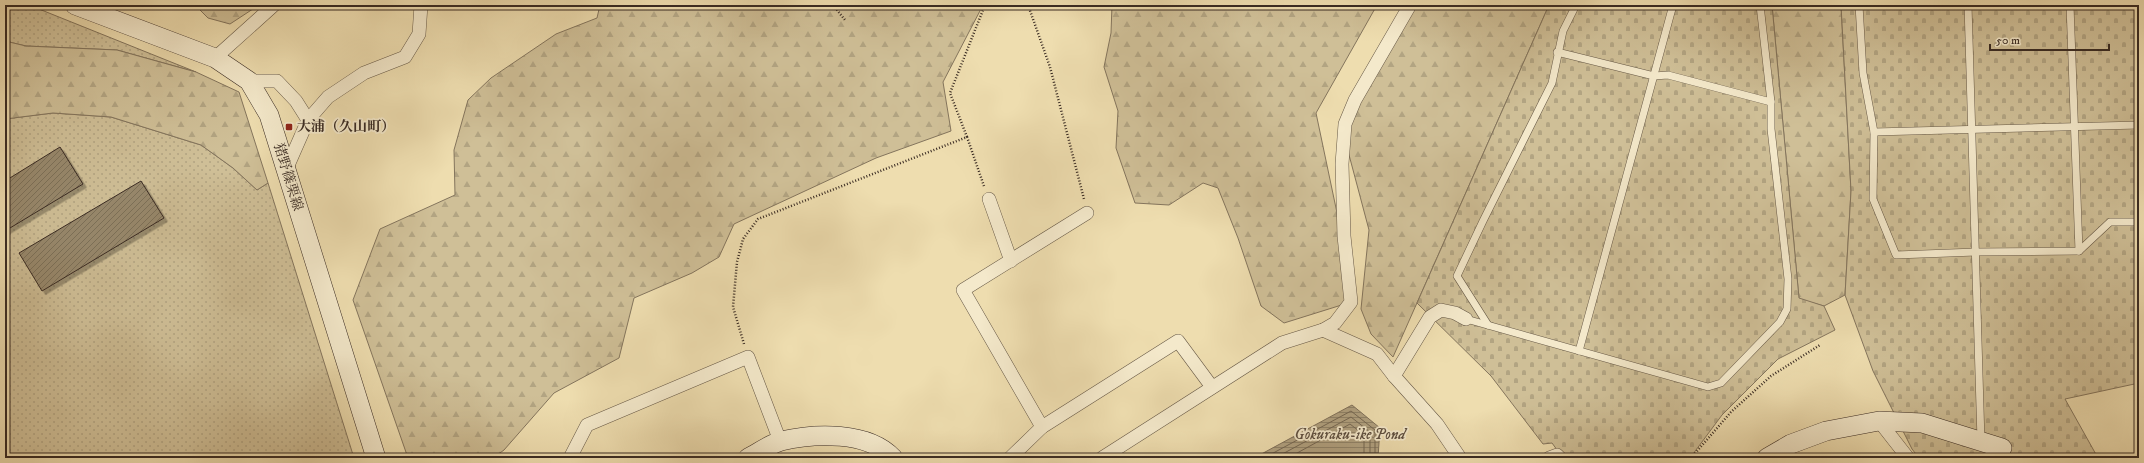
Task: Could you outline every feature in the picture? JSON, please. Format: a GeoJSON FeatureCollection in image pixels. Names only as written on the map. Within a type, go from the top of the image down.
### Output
{"type":"FeatureCollection","features":[{"type":"Feature","properties":{"kind":"main road","name":"猪野篠栗線"},"geometry":{"type":"LineString","coordinates":[[75,5],[215,58],[248,81],[269,115],[376,458]]}},
{"type":"Feature","properties":{"kind":"main road"},"geometry":{"type":"LineString","coordinates":[[1767,458],[1790,444],[1826,431],[1879,421],[1922,423],[2002,448]]}},
{"type":"Feature","properties":{"kind":"main road"},"geometry":{"type":"LineString","coordinates":[[752,457],[780,441],[828,435],[858,439],[888,452],[893,458]]}},
{"type":"Feature","properties":{"kind":"street"},"geometry":{"type":"LineString","coordinates":[[215,58],[274,5]]}},
{"type":"Feature","properties":{"kind":"street"},"geometry":{"type":"LineString","coordinates":[[286,170],[308,120],[328,97],[364,74],[405,57],[420,34],[421,5]]}},
{"type":"Feature","properties":{"kind":"street"},"geometry":{"type":"LineString","coordinates":[[1102,458],[1282,343],[1323,330],[1335,323],[1351,302],[1344,236],[1342,185],[1342,164],[1346,124],[1355,100],[1410,5]]}},
{"type":"Feature","properties":{"kind":"street"},"geometry":{"type":"LineString","coordinates":[[248,81],[278,81],[296,101],[308,120]]}},
{"type":"Feature","properties":{"kind":"street"},"geometry":{"type":"LineString","coordinates":[[989,199],[1011,261]]}},
{"type":"Feature","properties":{"kind":"street"},"geometry":{"type":"LineString","coordinates":[[1042,427],[963,290],[1087,214]]}},
{"type":"Feature","properties":{"kind":"street"},"geometry":{"type":"LineString","coordinates":[[1394,376],[1430,317],[1441,310],[1466,319]]}},
{"type":"Feature","properties":{"kind":"street"},"geometry":{"type":"LineString","coordinates":[[1323,330],[1377,354],[1394,376],[1437,424],[1460,458]]}},
{"type":"Feature","properties":{"kind":"street"},"geometry":{"type":"LineString","coordinates":[[1010,458],[1042,427],[1178,341],[1212,387]]}},
{"type":"Feature","properties":{"kind":"street"},"geometry":{"type":"LineString","coordinates":[[570,458],[587,425],[748,358],[780,441]]}},
{"type":"Feature","properties":{"kind":"street"},"geometry":{"type":"LineString","coordinates":[[1879,421],[1908,458]]}},
{"type":"Feature","properties":{"kind":"street"},"geometry":{"type":"LineString","coordinates":[[1550,458],[1557,455],[1560,458]]}},
{"type":"Feature","properties":{"kind":"lane"},"geometry":{"type":"LineString","coordinates":[[1488,325],[1457,276],[1552,83],[1557,52],[1563,31],[1576,5]]}},
{"type":"Feature","properties":{"kind":"lane"},"geometry":{"type":"LineString","coordinates":[[1579,351],[1673,5]]}},
{"type":"Feature","properties":{"kind":"lane"},"geometry":{"type":"LineString","coordinates":[[1466,319],[1708,387],[1721,383],[1780,322],[1787,309],[1788,279],[1771,129],[1771,102],[1760,5]]}},
{"type":"Feature","properties":{"kind":"lane"},"geometry":{"type":"LineString","coordinates":[[1859,5],[1862,73],[1874,132],[1873,199],[1896,255],[1976,252],[2079,251],[2110,222],[2139,222]]}},
{"type":"Feature","properties":{"kind":"lane"},"geometry":{"type":"LineString","coordinates":[[1968,5],[1981,441]]}},
{"type":"Feature","properties":{"kind":"lane"},"geometry":{"type":"LineString","coordinates":[[2070,5],[2079,251]]}},
{"type":"Feature","properties":{"kind":"lane"},"geometry":{"type":"LineString","coordinates":[[1557,52],[1654,76],[1668,75],[1771,102]]}},
{"type":"Feature","properties":{"kind":"lane"},"geometry":{"type":"LineString","coordinates":[[1874,132],[2139,125]]}},
{"type":"Feature","properties":{"kind":"path"},"geometry":{"type":"LineString","coordinates":[[833,5],[845,20]]}},
{"type":"Feature","properties":{"kind":"path"},"geometry":{"type":"LineString","coordinates":[[985,5],[950,93],[968,137],[989,199]]}},
{"type":"Feature","properties":{"kind":"path"},"geometry":{"type":"LineString","coordinates":[[1028,5],[1050,67],[1087,214]]}},
{"type":"Feature","properties":{"kind":"path"},"geometry":{"type":"LineString","coordinates":[[748,358],[734,307],[735,285],[737,262],[743,239],[758,219],[968,137]]}},
{"type":"Feature","properties":{"kind":"path"},"geometry":{"type":"LineString","coordinates":[[1691,458],[1731,412],[1771,376],[1820,345]]}},
{"type":"Feature","properties":{"kind":"green space"},"geometry":{"type":"Polygon","coordinates":[[[5,5],[29,5],[196,72],[117,50],[26,46],[5,41],[5,5]]]}},
{"type":"Feature","properties":{"kind":"green space"},"geometry":{"type":"Polygon","coordinates":[[[195,5],[259,5],[230,24],[208,18],[195,5]]]}},
{"type":"Feature","properties":{"kind":"green space"},"geometry":{"type":"Polygon","coordinates":[[[600,5],[983,5],[943,82],[951,131],[876,158],[734,224],[719,257],[692,273],[634,298],[619,358],[554,393],[504,450],[493,458],[408,458],[353,300],[380,229],[455,195],[454,150],[468,100],[491,78],[556,34],[597,18],[600,5]]]}},
{"type":"Feature","properties":{"kind":"green space"},"geometry":{"type":"Polygon","coordinates":[[[1112,5],[1377,5],[1316,113],[1353,289],[1348,303],[1284,323],[1261,306],[1238,238],[1218,188],[1203,183],[1169,205],[1135,203],[1116,148],[1118,111],[1104,67],[1111,33],[1112,5]]]}},
{"type":"Feature","properties":{"kind":"green space"},"geometry":{"type":"Polygon","coordinates":[[[1413,5],[1549,5],[1393,357],[1371,334],[1361,309],[1369,230],[1340,121],[1413,5]]]}},
{"type":"Feature","properties":{"kind":"green space"},"geometry":{"type":"Polygon","coordinates":[[[1549,5],[1772,5],[1799,298],[1824,306],[1835,330],[1778,359],[1722,415],[1690,458],[1563,458],[1552,443],[1543,444],[1491,376],[1417,303],[1549,5]]]}},
{"type":"Feature","properties":{"kind":"green space"},"geometry":{"type":"Polygon","coordinates":[[[1772,5],[1841,5],[1851,191],[1845,295],[1824,306],[1799,299],[1772,5]]]}},
{"type":"Feature","properties":{"kind":"green space"},"geometry":{"type":"Polygon","coordinates":[[[1841,5],[2139,5],[2139,383],[2065,399],[2098,458],[1919,458],[1912,449],[1873,371],[1845,295],[1851,191],[1841,5]]]}},
{"type":"Feature","properties":{"kind":"green space"},"geometry":{"type":"Polygon","coordinates":[[[5,41],[26,46],[117,50],[196,72],[239,92],[268,183],[257,190],[233,168],[201,145],[111,117],[53,113],[5,119],[5,41]]]}},
{"type":"Feature","properties":{"kind":"green space"},"geometry":{"type":"Polygon","coordinates":[[[53,113],[111,117],[201,145],[233,168],[257,190],[268,183],[354,458],[5,458],[5,119],[53,113]]]}},
{"type":"Feature","properties":{"kind":"water","name":"Gokuraku-ike Pond"},"geometry":{"type":"Polygon","coordinates":[[[1352,405],[1380,428],[1378,458],[1254,458],[1352,405]]]}},
{"type":"Feature","properties":{"kind":"building"},"geometry":{"type":"Polygon","coordinates":[[[60,147],[83,184],[5,231],[5,181],[60,147]]]}},
{"type":"Feature","properties":{"kind":"building"},"geometry":{"type":"Polygon","coordinates":[[[141,181],[164,218],[42,291],[19,253],[141,181]]]}},
{"type":"Feature","properties":{"kind":"place","name":"大浦（久山町）"},"geometry":{"type":"Point","coordinates":[289,127]}}]}
